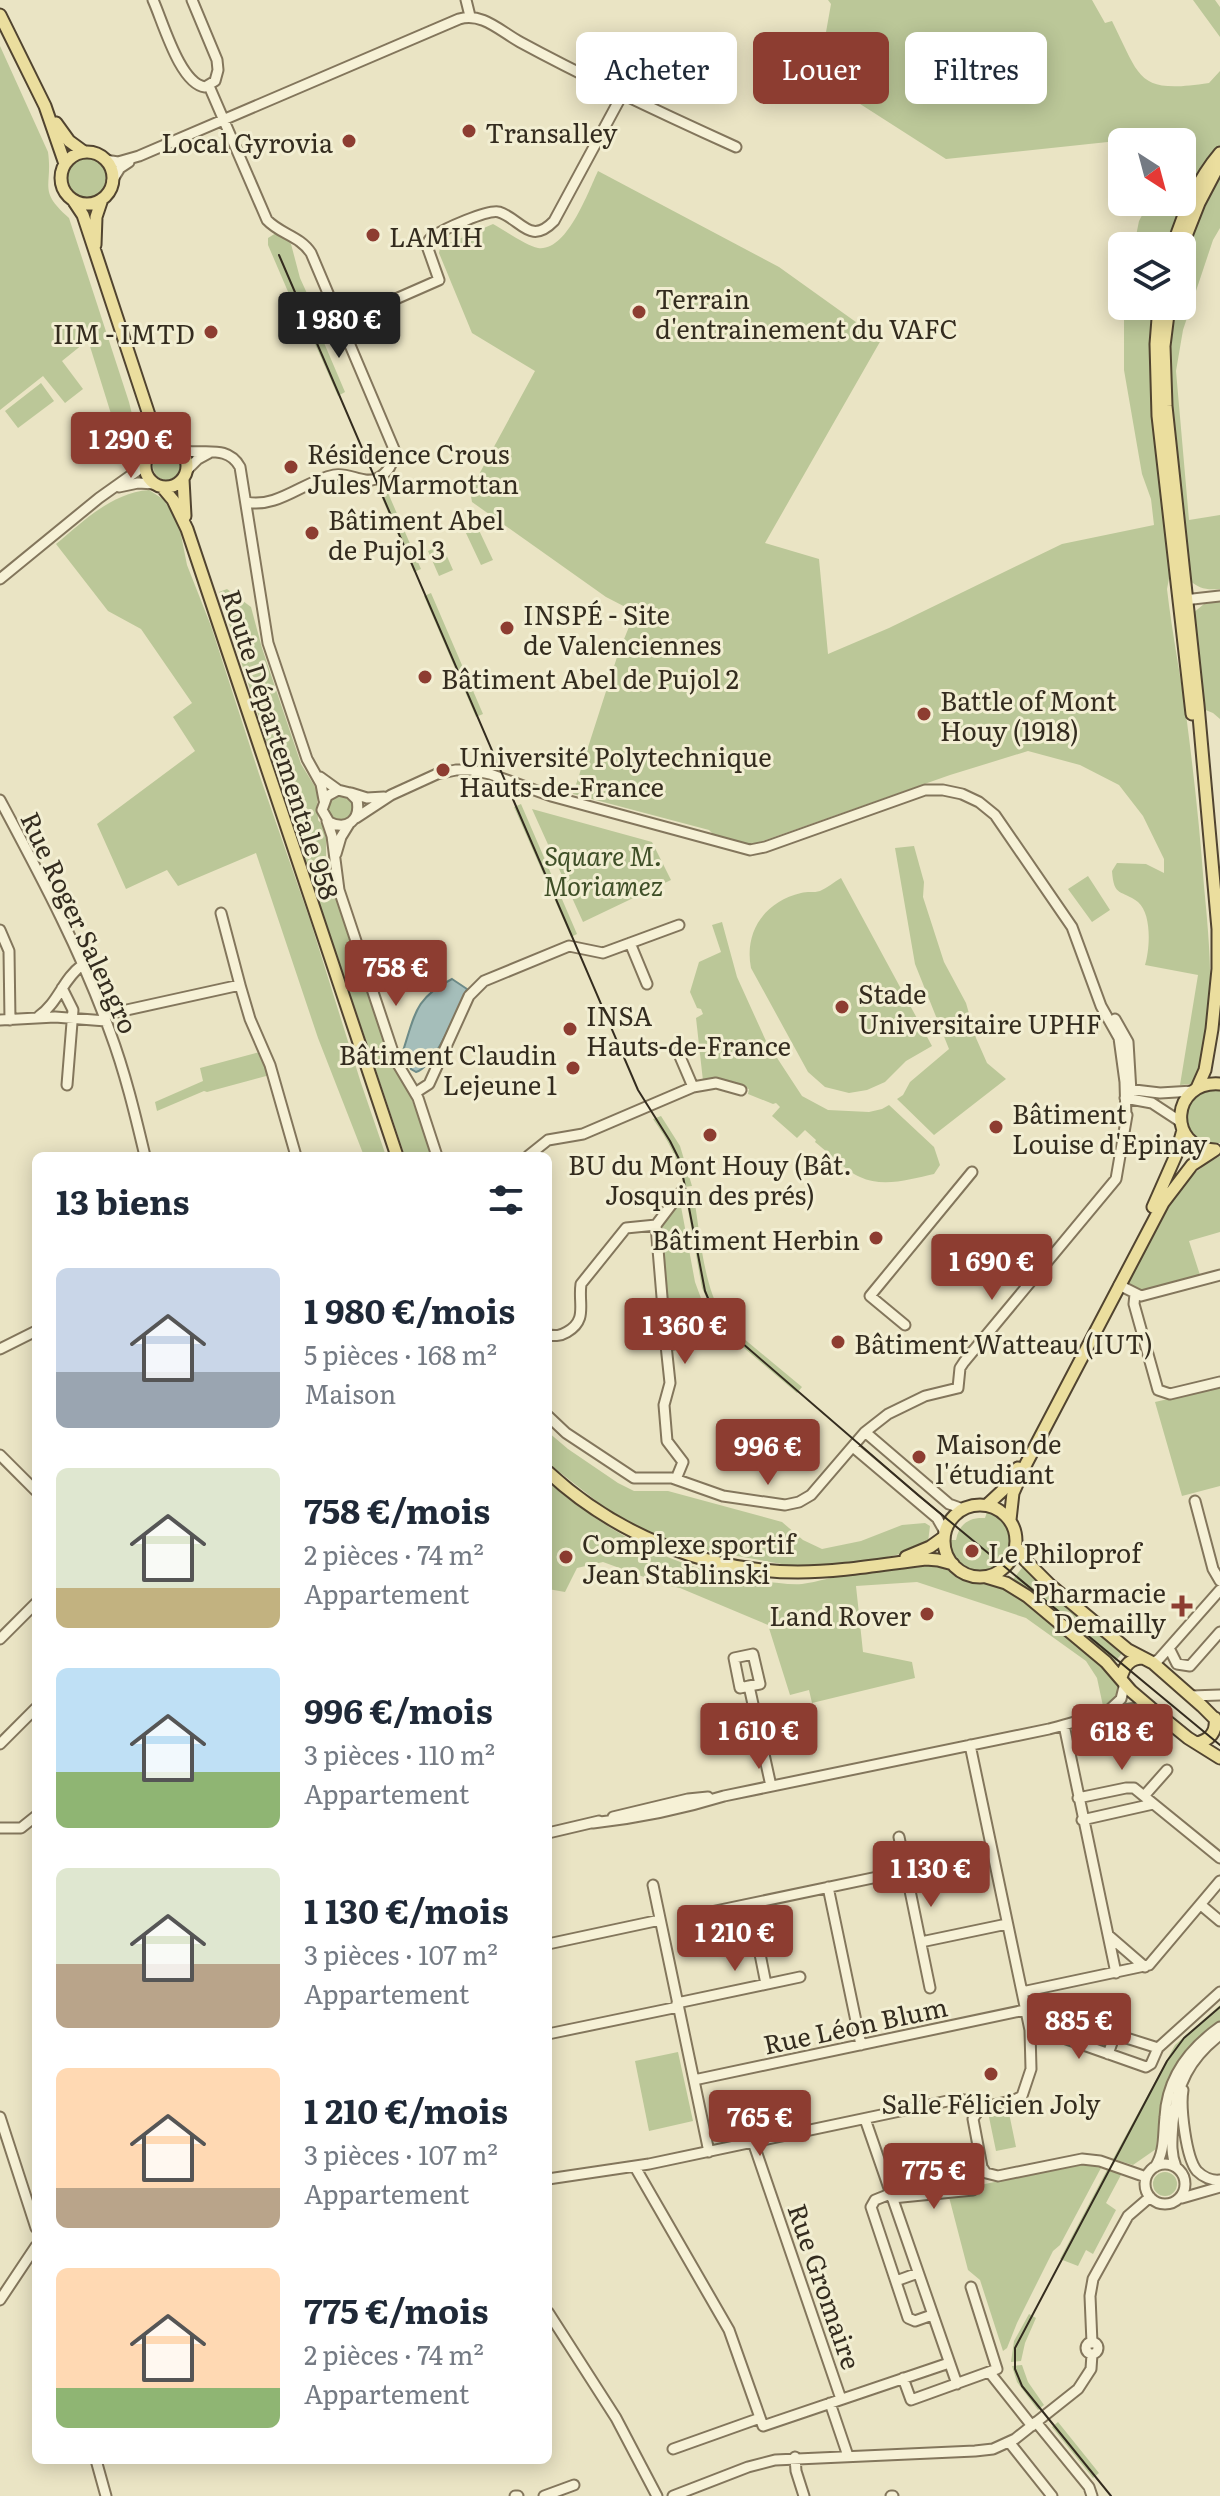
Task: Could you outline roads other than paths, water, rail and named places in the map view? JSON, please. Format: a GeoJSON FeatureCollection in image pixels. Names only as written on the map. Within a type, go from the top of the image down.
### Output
{"type":"FeatureCollection","features":[{"type":"Feature","properties":{"kind":"main road"},"geometry":{"type":"LineString","coordinates":[[0,15],[45,106],[65,164]]}},
{"type":"Feature","properties":{"kind":"main road"},"geometry":{"type":"LineString","coordinates":[[45,106],[69,141],[84,152]]}},
{"type":"Feature","properties":{"kind":"main road"},"geometry":{"type":"LineString","coordinates":[[96,253],[95,222],[112,181],[111,169],[105,160],[94,153],[84,152],[65,164],[61,184],[83,215],[149,415],[162,436],[186,459],[185,474],[174,486],[159,486],[147,474],[149,415]]}},
{"type":"Feature","properties":{"kind":"main road"},"geometry":{"type":"LineString","coordinates":[[1178,232],[1198,185],[1220,153]]}},
{"type":"Feature","properties":{"kind":"main road"},"geometry":{"type":"LineString","coordinates":[[1188,232],[1220,163]]}},
{"type":"Feature","properties":{"kind":"main road"},"geometry":{"type":"LineString","coordinates":[[73,200],[87,204],[102,199]]}},
{"type":"Feature","properties":{"kind":"main road"},"geometry":{"type":"LineString","coordinates":[[1158,320],[1158,409],[1216,897],[1220,1034]]}},
{"type":"Feature","properties":{"kind":"main road"},"geometry":{"type":"LineString","coordinates":[[1167,320],[1164,378],[1182,600]]}},
{"type":"Feature","properties":{"kind":"main road"},"geometry":{"type":"LineString","coordinates":[[148,457],[160,447],[175,448]]}},
{"type":"Feature","properties":{"kind":"main road","name":"Route Départementale 958"},"geometry":{"type":"LineString","coordinates":[[185,474],[183,501],[187,529]]}},
{"type":"Feature","properties":{"kind":"main road","name":"Route Départementale 958"},"geometry":{"type":"LineString","coordinates":[[159,486],[173,500],[187,529],[396,1152]]}},
{"type":"Feature","properties":{"kind":"main road"},"geometry":{"type":"LineString","coordinates":[[987,1505],[1002,1491],[1019,1466],[1145,1224],[1176,1155],[1182,1126],[1182,1106],[1204,1074],[1218,969]]}},
{"type":"Feature","properties":{"kind":"main road"},"geometry":{"type":"LineString","coordinates":[[1195,1089],[1220,1084]]}},
{"type":"Feature","properties":{"kind":"main road"},"geometry":{"type":"LineString","coordinates":[[1182,1126],[1196,1145],[1218,1150]]}},
{"type":"Feature","properties":{"kind":"main road"},"geometry":{"type":"LineString","coordinates":[[1010,1520],[1013,1493],[1025,1467],[1173,1188],[1196,1161],[1218,1150]]}},
{"type":"Feature","properties":{"kind":"main road"},"geometry":{"type":"LineString","coordinates":[[552,1475],[588,1504],[627,1528],[678,1551],[710,1561],[755,1570],[795,1573],[930,1559],[953,1564]]}},
{"type":"Feature","properties":{"kind":"main road"},"geometry":{"type":"LineString","coordinates":[[887,1564],[930,1547],[945,1534],[954,1515],[963,1509],[987,1505],[1000,1510],[1010,1520],[1016,1532],[1016,1546],[1008,1565],[986,1577]]}},
{"type":"Feature","properties":{"kind":"main road"},"geometry":{"type":"LineString","coordinates":[[945,1534],[946,1551],[953,1564],[967,1575],[1009,1584],[1027,1596],[1106,1662],[1151,1708],[1220,1758]]}},
{"type":"Feature","properties":{"kind":"main road"},"geometry":{"type":"LineString","coordinates":[[1016,1546],[1025,1560],[1050,1585],[1111,1636],[1148,1660],[1214,1718],[1213,1734],[1197,1743]]}},
{"type":"Feature","properties":{"kind":"main road"},"geometry":{"type":"LineString","coordinates":[[1123,1680],[1129,1663],[1137,1658],[1148,1660]]}},
{"type":"Feature","properties":{"kind":"street"},"geometry":{"type":"LineString","coordinates":[[153,0],[187,76],[197,86],[209,86],[217,78],[218,65],[192,0]]}},
{"type":"Feature","properties":{"kind":"street"},"geometry":{"type":"LineString","coordinates":[[466,0],[470,16]]}},
{"type":"Feature","properties":{"kind":"street"},"geometry":{"type":"LineString","coordinates":[[105,160],[118,162],[139,156],[470,16],[483,19],[576,71]]}},
{"type":"Feature","properties":{"kind":"street"},"geometry":{"type":"LineString","coordinates":[[209,86],[267,220],[308,249],[394,449],[389,469],[370,480],[348,474],[333,475],[262,504],[246,502]]}},
{"type":"Feature","properties":{"kind":"street"},"geometry":{"type":"LineString","coordinates":[[341,323],[439,280],[427,246],[437,234],[490,212],[500,213],[532,231],[542,230],[551,224],[617,104]]}},
{"type":"Feature","properties":{"kind":"street"},"geometry":{"type":"LineString","coordinates":[[642,104],[736,147]]}},
{"type":"Feature","properties":{"kind":"street"},"geometry":{"type":"LineString","coordinates":[[112,181],[120,168],[139,156]]}},
{"type":"Feature","properties":{"kind":"street"},"geometry":{"type":"LineString","coordinates":[[175,448],[229,454],[238,463],[268,643],[307,759],[321,784],[323,812],[332,836],[339,890],[398,1065],[415,1093],[436,1152]]}},
{"type":"Feature","properties":{"kind":"street"},"geometry":{"type":"LineString","coordinates":[[185,474],[198,459],[214,451]]}},
{"type":"Feature","properties":{"kind":"street"},"geometry":{"type":"LineString","coordinates":[[0,579],[137,471],[148,457]]}},
{"type":"Feature","properties":{"kind":"street"},"geometry":{"type":"LineString","coordinates":[[112,489],[138,483],[159,486]]}},
{"type":"Feature","properties":{"kind":"street"},"geometry":{"type":"LineString","coordinates":[[1182,600],[1220,596]]}},
{"type":"Feature","properties":{"kind":"street"},"geometry":{"type":"LineString","coordinates":[[327,821],[338,826],[353,821],[391,795],[443,772],[478,771],[551,796],[750,850],[925,790],[962,794],[995,815],[1072,927],[1099,998],[1127,1038],[1128,1094],[1116,1179],[964,1362],[960,1368],[958,1388],[911,1401],[888,1414],[865,1432],[811,1495],[791,1504],[763,1503],[723,1496],[676,1479],[642,1480],[630,1477],[561,1430],[552,1420]]}},
{"type":"Feature","properties":{"kind":"street"},"geometry":{"type":"LineString","coordinates":[[315,772],[338,790],[374,798],[391,795]]}},
{"type":"Feature","properties":{"kind":"street"},"geometry":{"type":"LineString","coordinates":[[324,800],[338,790]]}},
{"type":"Feature","properties":{"kind":"street"},"geometry":{"type":"LineString","coordinates":[[334,861],[341,837],[353,821],[358,803],[350,793]]}},
{"type":"Feature","properties":{"kind":"street","name":"Rue Roger Salengro"},"geometry":{"type":"LineString","coordinates":[[0,800],[55,903],[105,1018],[124,1074],[144,1152]]}},
{"type":"Feature","properties":{"kind":"street"},"geometry":{"type":"LineString","coordinates":[[221,913],[250,1019],[270,1065],[295,1152]]}},
{"type":"Feature","properties":{"kind":"street"},"geometry":{"type":"LineString","coordinates":[[415,1093],[429,1084],[469,996],[484,981],[569,946],[600,953],[679,925]]}},
{"type":"Feature","properties":{"kind":"street"},"geometry":{"type":"LineString","coordinates":[[0,930],[9,951],[5,1020],[105,1018],[240,985]]}},
{"type":"Feature","properties":{"kind":"street"},"geometry":{"type":"LineString","coordinates":[[630,943],[647,984]]}},
{"type":"Feature","properties":{"kind":"street"},"geometry":{"type":"LineString","coordinates":[[36,1017],[48,1009],[72,973],[82,965]]}},
{"type":"Feature","properties":{"kind":"street"},"geometry":{"type":"LineString","coordinates":[[62,988],[73,1006],[67,1085]]}},
{"type":"Feature","properties":{"kind":"street"},"geometry":{"type":"LineString","coordinates":[[678,1052],[693,1087]]}},
{"type":"Feature","properties":{"kind":"street"},"geometry":{"type":"LineString","coordinates":[[533,1152],[548,1140],[583,1134],[693,1087],[716,1083],[741,1090]]}},
{"type":"Feature","properties":{"kind":"street"},"geometry":{"type":"LineString","coordinates":[[1128,1094],[1168,1094],[1195,1089]]}},
{"type":"Feature","properties":{"kind":"street"},"geometry":{"type":"LineString","coordinates":[[1128,1094],[1152,1103],[1182,1126]]}},
{"type":"Feature","properties":{"kind":"street"},"geometry":{"type":"LineString","coordinates":[[905,1325],[870,1296],[972,1172]]}},
{"type":"Feature","properties":{"kind":"street"},"geometry":{"type":"LineString","coordinates":[[676,1479],[683,1462],[667,1441],[664,1405],[670,1383],[656,1225],[681,1192]]}},
{"type":"Feature","properties":{"kind":"street"},"geometry":{"type":"LineString","coordinates":[[552,1335],[563,1334],[577,1324],[581,1318],[580,1287],[583,1281],[626,1228],[656,1225]]}},
{"type":"Feature","properties":{"kind":"street"},"geometry":{"type":"LineString","coordinates":[[1119,1285],[1135,1294],[1144,1295],[1220,1275]]}},
{"type":"Feature","properties":{"kind":"street"},"geometry":{"type":"LineString","coordinates":[[1135,1294],[1134,1304],[1158,1390],[1170,1394],[1220,1382]]}},
{"type":"Feature","properties":{"kind":"street"},"geometry":{"type":"LineString","coordinates":[[666,1345],[707,1339],[738,1305]]}},
{"type":"Feature","properties":{"kind":"street"},"geometry":{"type":"LineString","coordinates":[[0,1349],[32,1333]]}},
{"type":"Feature","properties":{"kind":"street"},"geometry":{"type":"LineString","coordinates":[[865,1432],[951,1505],[963,1509]]}},
{"type":"Feature","properties":{"kind":"street"},"geometry":{"type":"LineString","coordinates":[[853,1447],[939,1519],[945,1534]]}},
{"type":"Feature","properties":{"kind":"street"},"geometry":{"type":"LineString","coordinates":[[2,1461],[32,1487]]}},
{"type":"Feature","properties":{"kind":"street"},"geometry":{"type":"LineString","coordinates":[[1195,1501],[1213,1569],[1220,1581]]}},
{"type":"Feature","properties":{"kind":"street"},"geometry":{"type":"LineString","coordinates":[[1148,1660],[1169,1648],[1220,1590]]}},
{"type":"Feature","properties":{"kind":"street"},"geometry":{"type":"LineString","coordinates":[[0,1639],[32,1607]]}},
{"type":"Feature","properties":{"kind":"street"},"geometry":{"type":"LineString","coordinates":[[1169,1648],[1177,1664],[1190,1666],[1220,1632]]}},
{"type":"Feature","properties":{"kind":"street"},"geometry":{"type":"LineString","coordinates":[[1100,1716],[1120,1701],[1125,1691],[1123,1680]]}},
{"type":"Feature","properties":{"kind":"street"},"geometry":{"type":"LineString","coordinates":[[749,1686],[771,1786]]}},
{"type":"Feature","properties":{"kind":"street"},"geometry":{"type":"LineString","coordinates":[[1191,1696],[1220,1695],[1214,1718]]}},
{"type":"Feature","properties":{"kind":"street"},"geometry":{"type":"LineString","coordinates":[[552,1832],[631,1818],[1133,1709],[1151,1708]]}},
{"type":"Feature","properties":{"kind":"street"},"geometry":{"type":"LineString","coordinates":[[0,1744],[32,1712]]}},
{"type":"Feature","properties":{"kind":"street"},"geometry":{"type":"LineString","coordinates":[[1064,1725],[1116,1973]]}},
{"type":"Feature","properties":{"kind":"street"},"geometry":{"type":"LineString","coordinates":[[970,1745],[1030,2030],[1031,2069],[1022,2096],[1017,2100],[987,2106],[977,2112],[973,2119],[983,2169],[990,2176],[998,2176],[1082,2159],[1100,2161],[1146,2177]]}},
{"type":"Feature","properties":{"kind":"street"},"geometry":{"type":"LineString","coordinates":[[1144,1796],[1167,1770]]}},
{"type":"Feature","properties":{"kind":"street"},"geometry":{"type":"LineString","coordinates":[[1078,1798],[1131,1787],[1220,1858]]}},
{"type":"Feature","properties":{"kind":"street"},"geometry":{"type":"LineString","coordinates":[[1082,1820],[1153,1804]]}},
{"type":"Feature","properties":{"kind":"street"},"geometry":{"type":"LineString","coordinates":[[0,1828],[21,1828],[32,1819]]}},
{"type":"Feature","properties":{"kind":"street"},"geometry":{"type":"LineString","coordinates":[[899,1837],[930,1988]]}},
{"type":"Feature","properties":{"kind":"street"},"geometry":{"type":"LineString","coordinates":[[706,1913],[906,1871]]}},
{"type":"Feature","properties":{"kind":"street"},"geometry":{"type":"LineString","coordinates":[[1022,1992],[1145,1967],[1154,1961],[1220,1881]]}},
{"type":"Feature","properties":{"kind":"street"},"geometry":{"type":"LineString","coordinates":[[653,1885],[709,2152]]}},
{"type":"Feature","properties":{"kind":"street"},"geometry":{"type":"LineString","coordinates":[[828,1887],[861,2045]]}},
{"type":"Feature","properties":{"kind":"street"},"geometry":{"type":"LineString","coordinates":[[750,1904],[766,1984]]}},
{"type":"Feature","properties":{"kind":"street"},"geometry":{"type":"LineString","coordinates":[[1201,1905],[1220,1921]]}},
{"type":"Feature","properties":{"kind":"street"},"geometry":{"type":"LineString","coordinates":[[552,1943],[660,1920]]}},
{"type":"Feature","properties":{"kind":"street"},"geometry":{"type":"LineString","coordinates":[[921,1942],[1007,1924]]}},
{"type":"Feature","properties":{"kind":"street"},"geometry":{"type":"LineString","coordinates":[[1107,1934],[1145,1967]]}},
{"type":"Feature","properties":{"kind":"street"},"geometry":{"type":"LineString","coordinates":[[552,2033],[800,1977]]}},
{"type":"Feature","properties":{"kind":"street"},"geometry":{"type":"LineString","coordinates":[[1030,2030],[1041,2030],[1146,2067],[1151,2064],[1158,2048],[1220,1992]]}},
{"type":"Feature","properties":{"kind":"street","name":"Rue Léon Blum"},"geometry":{"type":"LineString","coordinates":[[694,2080],[1025,2010]]}},
{"type":"Feature","properties":{"kind":"street"},"geometry":{"type":"LineString","coordinates":[[1218,2183],[1164,2204],[1150,2197],[1145,2187],[1146,2177],[1162,2152],[1166,2103],[1173,2079],[1189,2054],[1220,2027]]}},
{"type":"Feature","properties":{"kind":"street"},"geometry":{"type":"LineString","coordinates":[[1179,2199],[1186,2185],[1171,2148],[1179,2088],[1188,2068],[1220,2035]]}},
{"type":"Feature","properties":{"kind":"street"},"geometry":{"type":"LineString","coordinates":[[1108,2054],[1113,2040],[1120,2036],[1158,2048]]}},
{"type":"Feature","properties":{"kind":"street"},"geometry":{"type":"LineString","coordinates":[[1188,2068],[1181,2108],[1191,2160],[1199,2173],[1218,2183]]}},
{"type":"Feature","properties":{"kind":"street"},"geometry":{"type":"LineString","coordinates":[[552,2178],[635,2167],[957,2099],[964,2100],[977,2112]]}},
{"type":"Feature","properties":{"kind":"street"},"geometry":{"type":"LineString","coordinates":[[0,2117],[32,2216]]}},
{"type":"Feature","properties":{"kind":"street"},"geometry":{"type":"LineString","coordinates":[[865,2119],[957,2384]]}},
{"type":"Feature","properties":{"kind":"street","name":"Rue Gromaire"},"geometry":{"type":"LineString","coordinates":[[753,2142],[841,2399]]}},
{"type":"Feature","properties":{"kind":"street"},"geometry":{"type":"LineString","coordinates":[[1155,2167],[1166,2164],[1200,2180],[1218,2183]]}},
{"type":"Feature","properties":{"kind":"street"},"geometry":{"type":"LineString","coordinates":[[635,2167],[729,2330],[762,2422]]}},
{"type":"Feature","properties":{"kind":"street"},"geometry":{"type":"LineString","coordinates":[[932,2315],[917,2321],[910,2320],[871,2207],[875,2200],[891,2196],[973,2190]]}},
{"type":"Feature","properties":{"kind":"street"},"geometry":{"type":"LineString","coordinates":[[673,2496],[754,2465],[795,2457],[975,2451],[993,2449],[1009,2442],[1082,2384],[1091,2369],[1092,2354],[1086,2349],[1092,2343],[1092,2282],[1126,2219],[1150,2197]]}},
{"type":"Feature","properties":{"kind":"street"},"geometry":{"type":"LineString","coordinates":[[0,2300],[32,2253]]}},
{"type":"Feature","properties":{"kind":"street"},"geometry":{"type":"LineString","coordinates":[[896,2281],[918,2273]]}},
{"type":"Feature","properties":{"kind":"street"},"geometry":{"type":"LineString","coordinates":[[903,2378],[911,2400],[996,2370],[998,2365],[971,2287]]}},
{"type":"Feature","properties":{"kind":"street"},"geometry":{"type":"LineString","coordinates":[[552,2318],[616,2418],[657,2496]]}},
{"type":"Feature","properties":{"kind":"street"},"geometry":{"type":"LineString","coordinates":[[673,2449],[830,2403],[949,2363]]}},
{"type":"Feature","properties":{"kind":"street"},"geometry":{"type":"LineString","coordinates":[[990,2373],[1090,2494]]}},
{"type":"Feature","properties":{"kind":"street"},"geometry":{"type":"LineString","coordinates":[[830,2403],[848,2456]]}},
{"type":"Feature","properties":{"kind":"street"},"geometry":{"type":"LineString","coordinates":[[1009,2442],[1052,2496]]}},
{"type":"Feature","properties":{"kind":"street"},"geometry":{"type":"LineString","coordinates":[[795,2457],[804,2496]]}},
{"type":"Feature","properties":{"kind":"street"},"geometry":{"type":"LineString","coordinates":[[97,2464],[106,2496]]}},
{"type":"Feature","properties":{"kind":"street"},"geometry":{"type":"LineString","coordinates":[[544,2496],[574,2485]]}},
{"type":"Feature","properties":{"kind":"water"},"geometry":{"type":"Polygon","coordinates":[[[422,959],[428,962],[432,972],[428,979],[398,989],[390,976],[391,971],[422,959]]]}},
{"type":"Feature","properties":{"kind":"water"},"geometry":{"type":"Polygon","coordinates":[[[452,979],[467,989],[438,1049],[431,1060],[416,1072],[411,1069],[403,1051],[414,1017],[430,993],[452,979]]]}},
{"type":"Feature","properties":{"kind":"tram line"},"geometry":{"type":"LineString","coordinates":[[279,255],[638,1090],[680,1161],[705,1291],[713,1310],[727,1330],[918,1495],[1220,1745]]}},
{"type":"Feature","properties":{"kind":"tram line"},"geometry":{"type":"LineString","coordinates":[[1111,2496],[1022,2386],[1015,2369],[1015,2348],[1167,2061],[1184,2038],[1220,2007]]}},
{"type":"Feature","properties":{"kind":"place","name":"Transalley"},"geometry":{"type":"Point","coordinates":[469,131]}},
{"type":"Feature","properties":{"kind":"place","name":"Local Gyrovia"},"geometry":{"type":"Point","coordinates":[349,141]}},
{"type":"Feature","properties":{"kind":"place","name":"LAMIH"},"geometry":{"type":"Point","coordinates":[373,235]}},
{"type":"Feature","properties":{"kind":"place","name":"Terrain d'entrainement du VAFC"},"geometry":{"type":"Point","coordinates":[639,312]}},
{"type":"Feature","properties":{"kind":"place","name":"IIM - IMTD"},"geometry":{"type":"Point","coordinates":[211,332]}},
{"type":"Feature","properties":{"kind":"place","name":"Résidence Crous Jules Marmottan"},"geometry":{"type":"Point","coordinates":[291,467]}},
{"type":"Feature","properties":{"kind":"place","name":"Bâtiment Abel de Pujol 3"},"geometry":{"type":"Point","coordinates":[312,533]}},
{"type":"Feature","properties":{"kind":"place","name":"INSPÉ - Site de Valenciennes"},"geometry":{"type":"Point","coordinates":[507,628]}},
{"type":"Feature","properties":{"kind":"place","name":"Bâtiment Abel de Pujol 2"},"geometry":{"type":"Point","coordinates":[425,677]}},
{"type":"Feature","properties":{"kind":"place","name":"Battle of Mont Houy (1918)"},"geometry":{"type":"Point","coordinates":[924,714]}},
{"type":"Feature","properties":{"kind":"place","name":"Université Polytechnique Hauts-de-France"},"geometry":{"type":"Point","coordinates":[443,770]}},
{"type":"Feature","properties":{"kind":"place","name":"Stade Universitaire UPHF"},"geometry":{"type":"Point","coordinates":[842,1007]}},
{"type":"Feature","properties":{"kind":"place","name":"INSA Hauts-de-France"},"geometry":{"type":"Point","coordinates":[570,1029]}},
{"type":"Feature","properties":{"kind":"place","name":"Bâtiment Claudin Lejeune 1"},"geometry":{"type":"Point","coordinates":[573,1068]}},
{"type":"Feature","properties":{"kind":"place","name":"Bâtiment Louise d'Epinay"},"geometry":{"type":"Point","coordinates":[996,1127]}},
{"type":"Feature","properties":{"kind":"place","name":"BU du Mont Houy (Bât. Josquin des prés)"},"geometry":{"type":"Point","coordinates":[710,1135]}},
{"type":"Feature","properties":{"kind":"place","name":"Bâtiment Herbin"},"geometry":{"type":"Point","coordinates":[876,1238]}},
{"type":"Feature","properties":{"kind":"place","name":"Bâtiment Watteau (IUT)"},"geometry":{"type":"Point","coordinates":[838,1342]}},
{"type":"Feature","properties":{"kind":"place","name":"Maison de l'étudiant"},"geometry":{"type":"Point","coordinates":[919,1457]}},
{"type":"Feature","properties":{"kind":"place","name":"Le Philoprof"},"geometry":{"type":"Point","coordinates":[972,1551]}},
{"type":"Feature","properties":{"kind":"place","name":"Complexe sportif Jean Stablinski"},"geometry":{"type":"Point","coordinates":[566,1557]}},
{"type":"Feature","properties":{"kind":"place","name":"Pharmacie Demailly"},"geometry":{"type":"Point","coordinates":[1182,1606]}},
{"type":"Feature","properties":{"kind":"place","name":"Land Rover"},"geometry":{"type":"Point","coordinates":[927,1614]}},
{"type":"Feature","properties":{"kind":"place","name":"Salle Félicien Joly"},"geometry":{"type":"Point","coordinates":[991,2074]}},
{"type":"Feature","properties":{"kind":"park label","name":"Square M. Moriamez"},"geometry":{"type":"Point","coordinates":[603,869]}}]}
